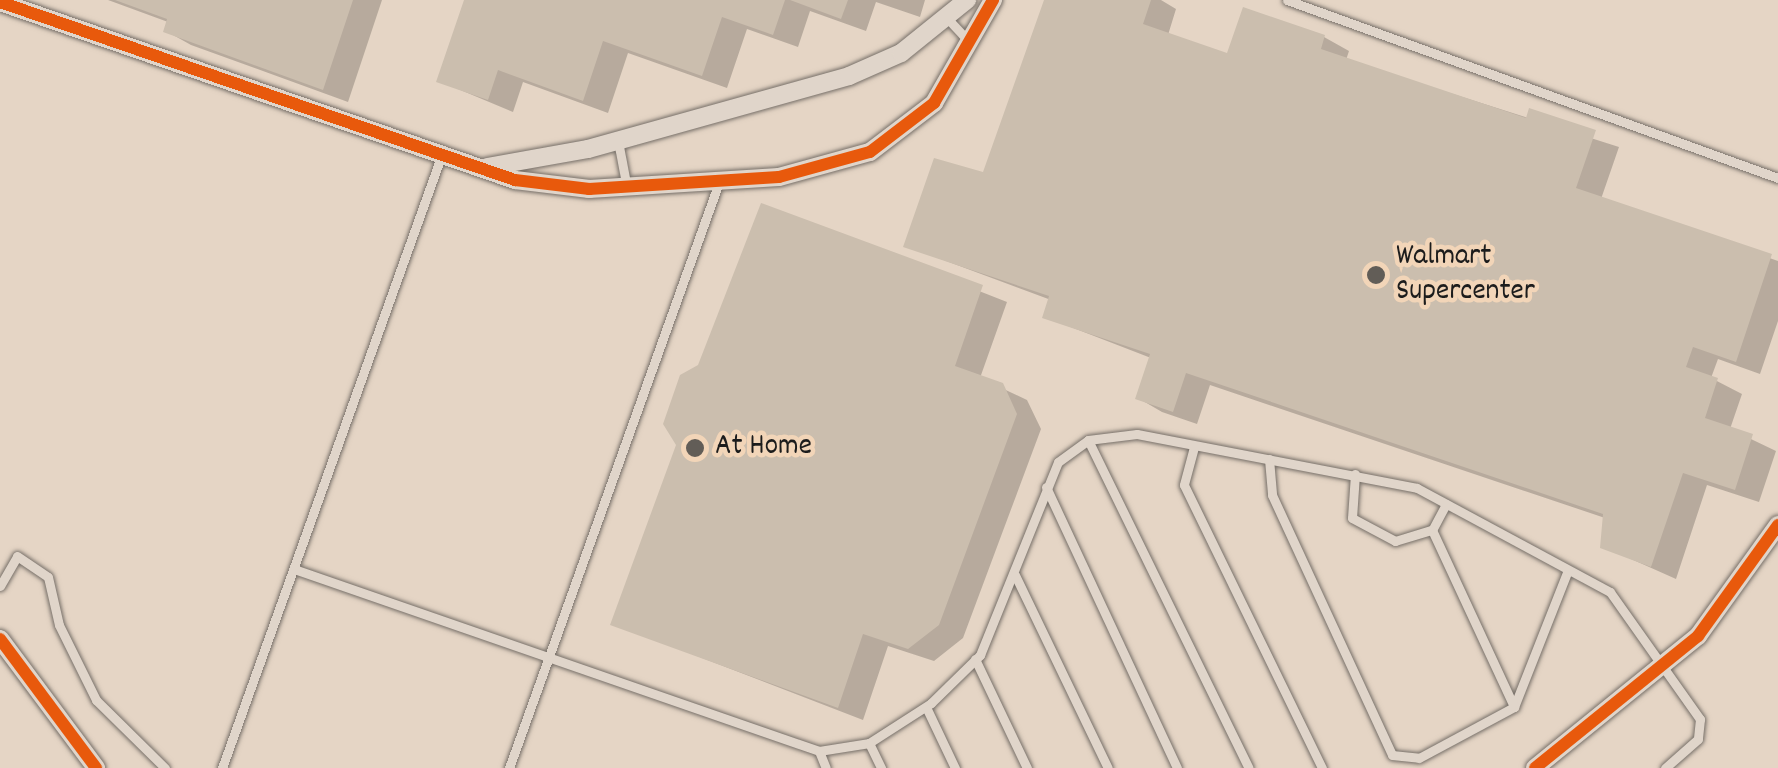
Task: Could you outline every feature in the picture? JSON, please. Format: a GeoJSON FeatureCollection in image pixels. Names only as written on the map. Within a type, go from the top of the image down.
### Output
{"type":"FeatureCollection","features":[{"type":"Feature","properties":{"kind":"street"},"geometry":{"type":"LineString","coordinates":[[487,167],[618,141],[849,76],[948,18],[967,0]]}},
{"type":"Feature","properties":{"kind":"street"},"geometry":{"type":"LineString","coordinates":[[0,2],[534,186],[627,189],[718,185],[870,152],[934,103],[972,45],[993,0]]}},
{"type":"Feature","properties":{"kind":"street"},"geometry":{"type":"LineString","coordinates":[[1535,768],[1659,668],[1746,580],[1778,525]]}},
{"type":"Feature","properties":{"kind":"street"},"geometry":{"type":"LineString","coordinates":[[0,639],[96,768]]}},
{"type":"Feature","properties":{"kind":"lane"},"geometry":{"type":"LineString","coordinates":[[1286,0],[1778,178]]}},
{"type":"Feature","properties":{"kind":"lane"},"geometry":{"type":"LineString","coordinates":[[948,18],[972,45]]}},
{"type":"Feature","properties":{"kind":"lane"},"geometry":{"type":"LineString","coordinates":[[618,141],[627,189]]}},
{"type":"Feature","properties":{"kind":"lane"},"geometry":{"type":"LineString","coordinates":[[222,768],[442,154]]}},
{"type":"Feature","properties":{"kind":"lane"},"geometry":{"type":"LineString","coordinates":[[508,768],[718,185]]}},
{"type":"Feature","properties":{"kind":"lane"},"geometry":{"type":"LineString","coordinates":[[294,569],[550,654],[818,751],[869,744],[926,706],[976,659],[1058,462],[1088,440],[1136,434],[1355,474],[1446,504],[1610,592],[1659,668],[1700,719],[1698,739],[1664,768]]}},
{"type":"Feature","properties":{"kind":"lane"},"geometry":{"type":"LineString","coordinates":[[1088,440],[1248,768]]}},
{"type":"Feature","properties":{"kind":"lane"},"geometry":{"type":"LineString","coordinates":[[1194,447],[1184,484],[1322,768]]}},
{"type":"Feature","properties":{"kind":"lane"},"geometry":{"type":"LineString","coordinates":[[1269,459],[1272,495],[1392,755],[1391,768]]}},
{"type":"Feature","properties":{"kind":"lane"},"geometry":{"type":"LineString","coordinates":[[1355,474],[1352,518],[1395,541],[1432,530],[1446,504]]}},
{"type":"Feature","properties":{"kind":"lane"},"geometry":{"type":"LineString","coordinates":[[1046,486],[1177,768]]}},
{"type":"Feature","properties":{"kind":"lane"},"geometry":{"type":"LineString","coordinates":[[1432,530],[1514,707]]}},
{"type":"Feature","properties":{"kind":"lane"},"geometry":{"type":"LineString","coordinates":[[0,586],[17,556],[48,577],[59,625],[96,700],[164,768]]}},
{"type":"Feature","properties":{"kind":"lane"},"geometry":{"type":"LineString","coordinates":[[1392,755],[1418,758],[1514,707],[1568,570]]}},
{"type":"Feature","properties":{"kind":"lane"},"geometry":{"type":"LineString","coordinates":[[1014,575],[1108,768]]}},
{"type":"Feature","properties":{"kind":"lane"},"geometry":{"type":"LineString","coordinates":[[976,659],[1027,768]]}},
{"type":"Feature","properties":{"kind":"lane"},"geometry":{"type":"LineString","coordinates":[[926,706],[955,768]]}},
{"type":"Feature","properties":{"kind":"lane"},"geometry":{"type":"LineString","coordinates":[[869,744],[881,768]]}},
{"type":"Feature","properties":{"kind":"lane"},"geometry":{"type":"LineString","coordinates":[[818,751],[826,768]]}},
{"type":"Feature","properties":{"kind":"building"},"geometry":{"type":"Polygon","coordinates":[[[115,0],[353,0],[323,90],[163,32],[167,19],[115,0]]]}},
{"type":"Feature","properties":{"kind":"building"},"geometry":{"type":"Polygon","coordinates":[[[464,0],[785,0],[773,35],[722,17],[702,76],[603,41],[583,101],[498,70],[488,100],[436,82],[464,0]]]}},
{"type":"Feature","properties":{"kind":"building"},"geometry":{"type":"Polygon","coordinates":[[[790,0],[848,0],[841,19],[790,0]]]}},
{"type":"Feature","properties":{"kind":"building","name":"Walmart Supercenter"},"geometry":{"type":"Polygon","coordinates":[[[1044,0],[1151,0],[1143,24],[1227,53],[1243,7],[1325,35],[1321,49],[1526,118],[1529,108],[1596,130],[1576,188],[1772,254],[1736,362],[1693,347],[1686,367],[1718,378],[1705,418],[1753,434],[1735,490],[1683,473],[1651,567],[1600,548],[1603,514],[1186,373],[1173,412],[1135,399],[1150,354],[1042,318],[1049,296],[903,247],[934,158],[983,172],[1044,0]]]}},
{"type":"Feature","properties":{"kind":"building"},"geometry":{"type":"Polygon","coordinates":[[[761,203],[983,285],[955,366],[1003,383],[1017,414],[939,625],[908,649],[863,634],[838,708],[610,625],[676,445],[663,424],[680,375],[698,365],[761,203]]]}},
{"type":"Feature","properties":{"kind":"cycle path"},"geometry":{"type":"LineString","coordinates":[[0,2],[515,180],[589,189],[779,177],[870,152],[934,103],[993,0]]}},
{"type":"Feature","properties":{"kind":"cycle path"},"geometry":{"type":"LineString","coordinates":[[1535,768],[1698,636],[1778,525]]}},
{"type":"Feature","properties":{"kind":"cycle path"},"geometry":{"type":"LineString","coordinates":[[0,639],[96,768]]}},
{"type":"Feature","properties":{"kind":"place","name":"Walmart Supercenter"},"geometry":{"type":"Point","coordinates":[1376,275]}},
{"type":"Feature","properties":{"kind":"place","name":"At Home"},"geometry":{"type":"Point","coordinates":[695,448]}}]}
